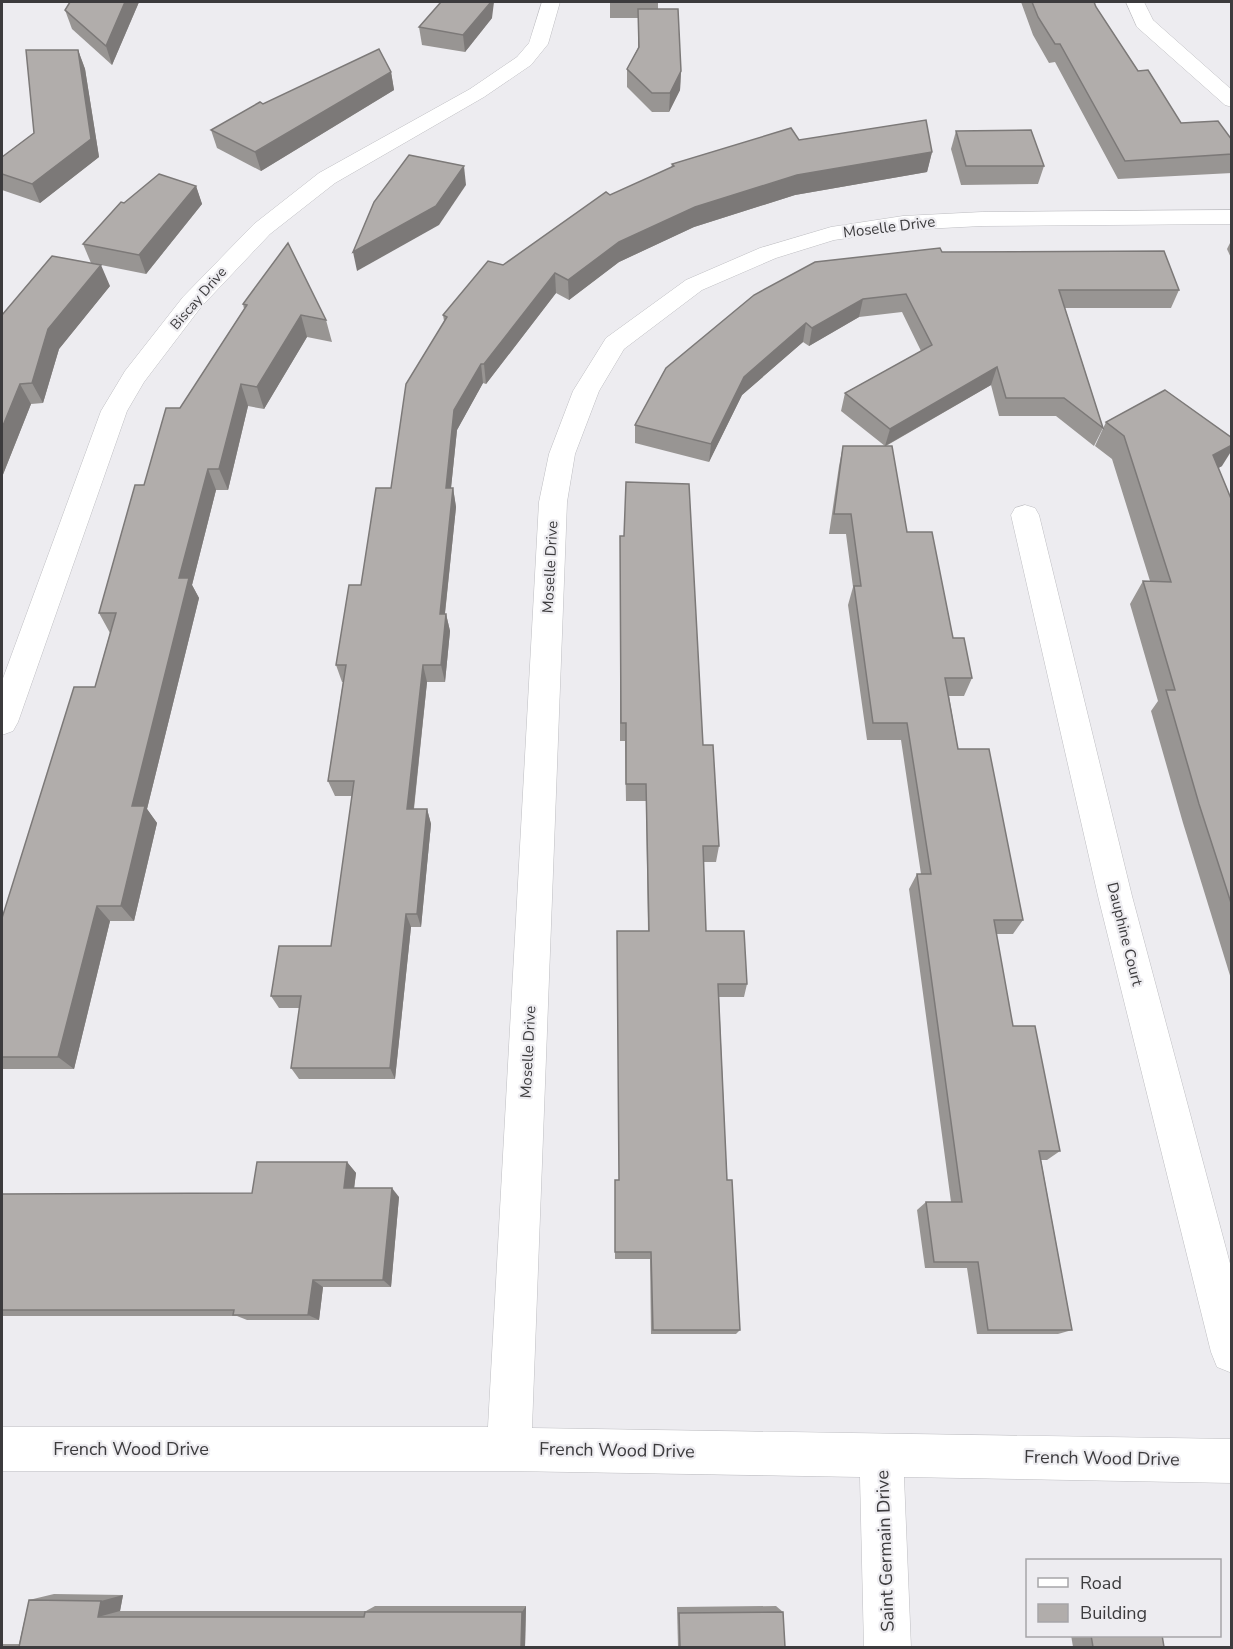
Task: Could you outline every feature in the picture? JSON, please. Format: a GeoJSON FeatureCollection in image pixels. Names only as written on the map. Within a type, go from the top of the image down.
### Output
{"type":"FeatureCollection","features":[{"type":"Feature","properties":{"kind":"street","name":"Biscay Drive"},"geometry":{"type":"LineString","coordinates":[[2,722],[114,411],[141,368],[192,302],[262,229],[327,178],[477,93],[524,61],[538,44],[551,2]]}},
{"type":"Feature","properties":{"kind":"street"},"geometry":{"type":"LineString","coordinates":[[1135,2],[1144,23],[1232,101]]}},
{"type":"Feature","properties":{"kind":"street","name":"Moselle Drive"},"geometry":{"type":"LineString","coordinates":[[509,1449],[553,502],[562,454],[586,391],[615,344],[694,285],[768,253],[831,234],[903,223],[982,219],[1232,217]]}},
{"type":"Feature","properties":{"kind":"street","name":"Dauphine Court"},"geometry":{"type":"LineString","coordinates":[[1025,515],[1115,896],[1232,1352]]}},
{"type":"Feature","properties":{"kind":"street","name":"French Wood Drive"},"geometry":{"type":"LineString","coordinates":[[2,1449],[509,1449],[1232,1461]]}},
{"type":"Feature","properties":{"kind":"street","name":"Saint Germain Drive"},"geometry":{"type":"LineString","coordinates":[[881,1454],[888,1647]]}},
{"type":"Feature","properties":{"kind":"building"},"geometry":{"type":"Polygon","coordinates":[[[70,2],[125,2],[106,46],[65,10],[70,2]]]}},
{"type":"Feature","properties":{"kind":"building"},"geometry":{"type":"Polygon","coordinates":[[[441,2],[491,2],[463,35],[419,27],[441,2]]]}},
{"type":"Feature","properties":{"kind":"building"},"geometry":{"type":"Polygon","coordinates":[[[1032,2],[1094,2],[1138,71],[1148,70],[1181,123],[1218,121],[1232,140],[1232,154],[1125,161],[1060,44],[1055,44],[1038,17],[1032,2]]]}},
{"type":"Feature","properties":{"kind":"building"},"geometry":{"type":"Polygon","coordinates":[[[638,9],[678,9],[681,71],[670,93],[652,93],[627,69],[639,47],[638,9]]]}},
{"type":"Feature","properties":{"kind":"building"},"geometry":{"type":"Polygon","coordinates":[[[379,49],[391,72],[255,152],[211,130],[260,102],[263,104],[379,49]]]}},
{"type":"Feature","properties":{"kind":"building"},"geometry":{"type":"Polygon","coordinates":[[[26,50],[78,50],[91,139],[32,184],[2,174],[2,157],[34,133],[26,50]]]}},
{"type":"Feature","properties":{"kind":"building"},"geometry":{"type":"Polygon","coordinates":[[[926,120],[932,152],[797,175],[695,207],[619,242],[568,280],[555,273],[484,364],[481,364],[454,410],[446,488],[453,488],[440,614],[446,614],[441,665],[423,665],[407,809],[427,809],[417,914],[406,914],[390,1068],[291,1068],[301,996],[271,996],[279,946],[331,946],[354,781],[328,781],[346,665],[336,665],[349,585],[361,585],[376,488],[391,488],[406,384],[447,317],[443,315],[488,261],[503,265],[606,192],[610,195],[674,166],[672,164],[791,128],[799,140],[926,120]]]}},
{"type":"Feature","properties":{"kind":"building"},"geometry":{"type":"Polygon","coordinates":[[[1031,130],[1044,166],[966,166],[956,131],[1031,130]]]}},
{"type":"Feature","properties":{"kind":"building"},"geometry":{"type":"Polygon","coordinates":[[[409,155],[464,166],[436,206],[353,252],[374,202],[409,155]]]}},
{"type":"Feature","properties":{"kind":"building"},"geometry":{"type":"Polygon","coordinates":[[[159,174],[196,186],[139,255],[83,244],[121,202],[124,203],[159,174]]]}},
{"type":"Feature","properties":{"kind":"building"},"geometry":{"type":"Polygon","coordinates":[[[288,243],[326,320],[301,315],[257,387],[241,384],[219,469],[208,469],[179,578],[189,578],[132,806],[145,806],[121,906],[97,906],[58,1057],[2,1057],[2,918],[74,687],[95,687],[116,613],[99,613],[135,485],[144,485],[166,408],[180,408],[247,305],[243,304],[288,243]]]}},
{"type":"Feature","properties":{"kind":"building"},"geometry":{"type":"Polygon","coordinates":[[[940,248],[942,252],[1164,251],[1179,290],[1059,290],[1103,428],[1064,398],[1006,398],[997,367],[890,429],[845,393],[932,345],[906,294],[863,299],[812,328],[806,323],[744,377],[711,444],[635,425],[666,368],[754,295],[815,262],[940,248]]]}},
{"type":"Feature","properties":{"kind":"building"},"geometry":{"type":"Polygon","coordinates":[[[52,256],[101,265],[48,329],[32,383],[20,384],[2,428],[2,315],[52,256]]]}},
{"type":"Feature","properties":{"kind":"building"},"geometry":{"type":"Polygon","coordinates":[[[1165,390],[1232,438],[1232,445],[1213,455],[1232,501],[1232,906],[1166,690],[1175,690],[1143,581],[1171,582],[1124,436],[1106,422],[1165,390]]]}},
{"type":"Feature","properties":{"kind":"building"},"geometry":{"type":"Polygon","coordinates":[[[843,446],[892,446],[907,532],[932,532],[953,638],[964,638],[972,678],[945,678],[958,749],[989,749],[1023,920],[994,920],[1013,1026],[1035,1026],[1060,1151],[1039,1151],[1072,1330],[988,1330],[978,1262],[934,1262],[926,1202],[962,1202],[917,874],[931,874],[907,723],[873,723],[854,586],[861,586],[851,514],[834,514],[843,446]]]}},
{"type":"Feature","properties":{"kind":"building"},"geometry":{"type":"Polygon","coordinates":[[[626,482],[689,484],[703,745],[713,745],[719,846],[703,846],[706,931],[744,931],[747,984],[718,984],[727,1180],[732,1180],[740,1330],[653,1330],[651,1252],[615,1252],[615,1180],[619,1180],[617,931],[649,931],[646,784],[626,784],[626,723],[621,723],[620,536],[624,536],[626,482]]]}},
{"type":"Feature","properties":{"kind":"building"},"geometry":{"type":"Polygon","coordinates":[[[257,1162],[347,1162],[344,1188],[392,1188],[383,1280],[313,1280],[308,1315],[233,1315],[234,1310],[2,1310],[2,1194],[252,1193],[257,1162]]]}},
{"type":"Feature","properties":{"kind":"building"},"geometry":{"type":"Polygon","coordinates":[[[29,1600],[101,1601],[98,1617],[364,1617],[365,1612],[522,1612],[521,1647],[19,1647],[29,1600]]]}},
{"type":"Feature","properties":{"kind":"building"},"geometry":{"type":"Polygon","coordinates":[[[783,1612],[785,1647],[680,1647],[679,1613],[783,1612]]]}},
{"type":"Feature","properties":{"kind":"building"},"geometry":{"type":"Polygon","coordinates":[[[1091,1637],[1162,1637],[1164,1647],[1093,1647],[1091,1637]]]}}]}
